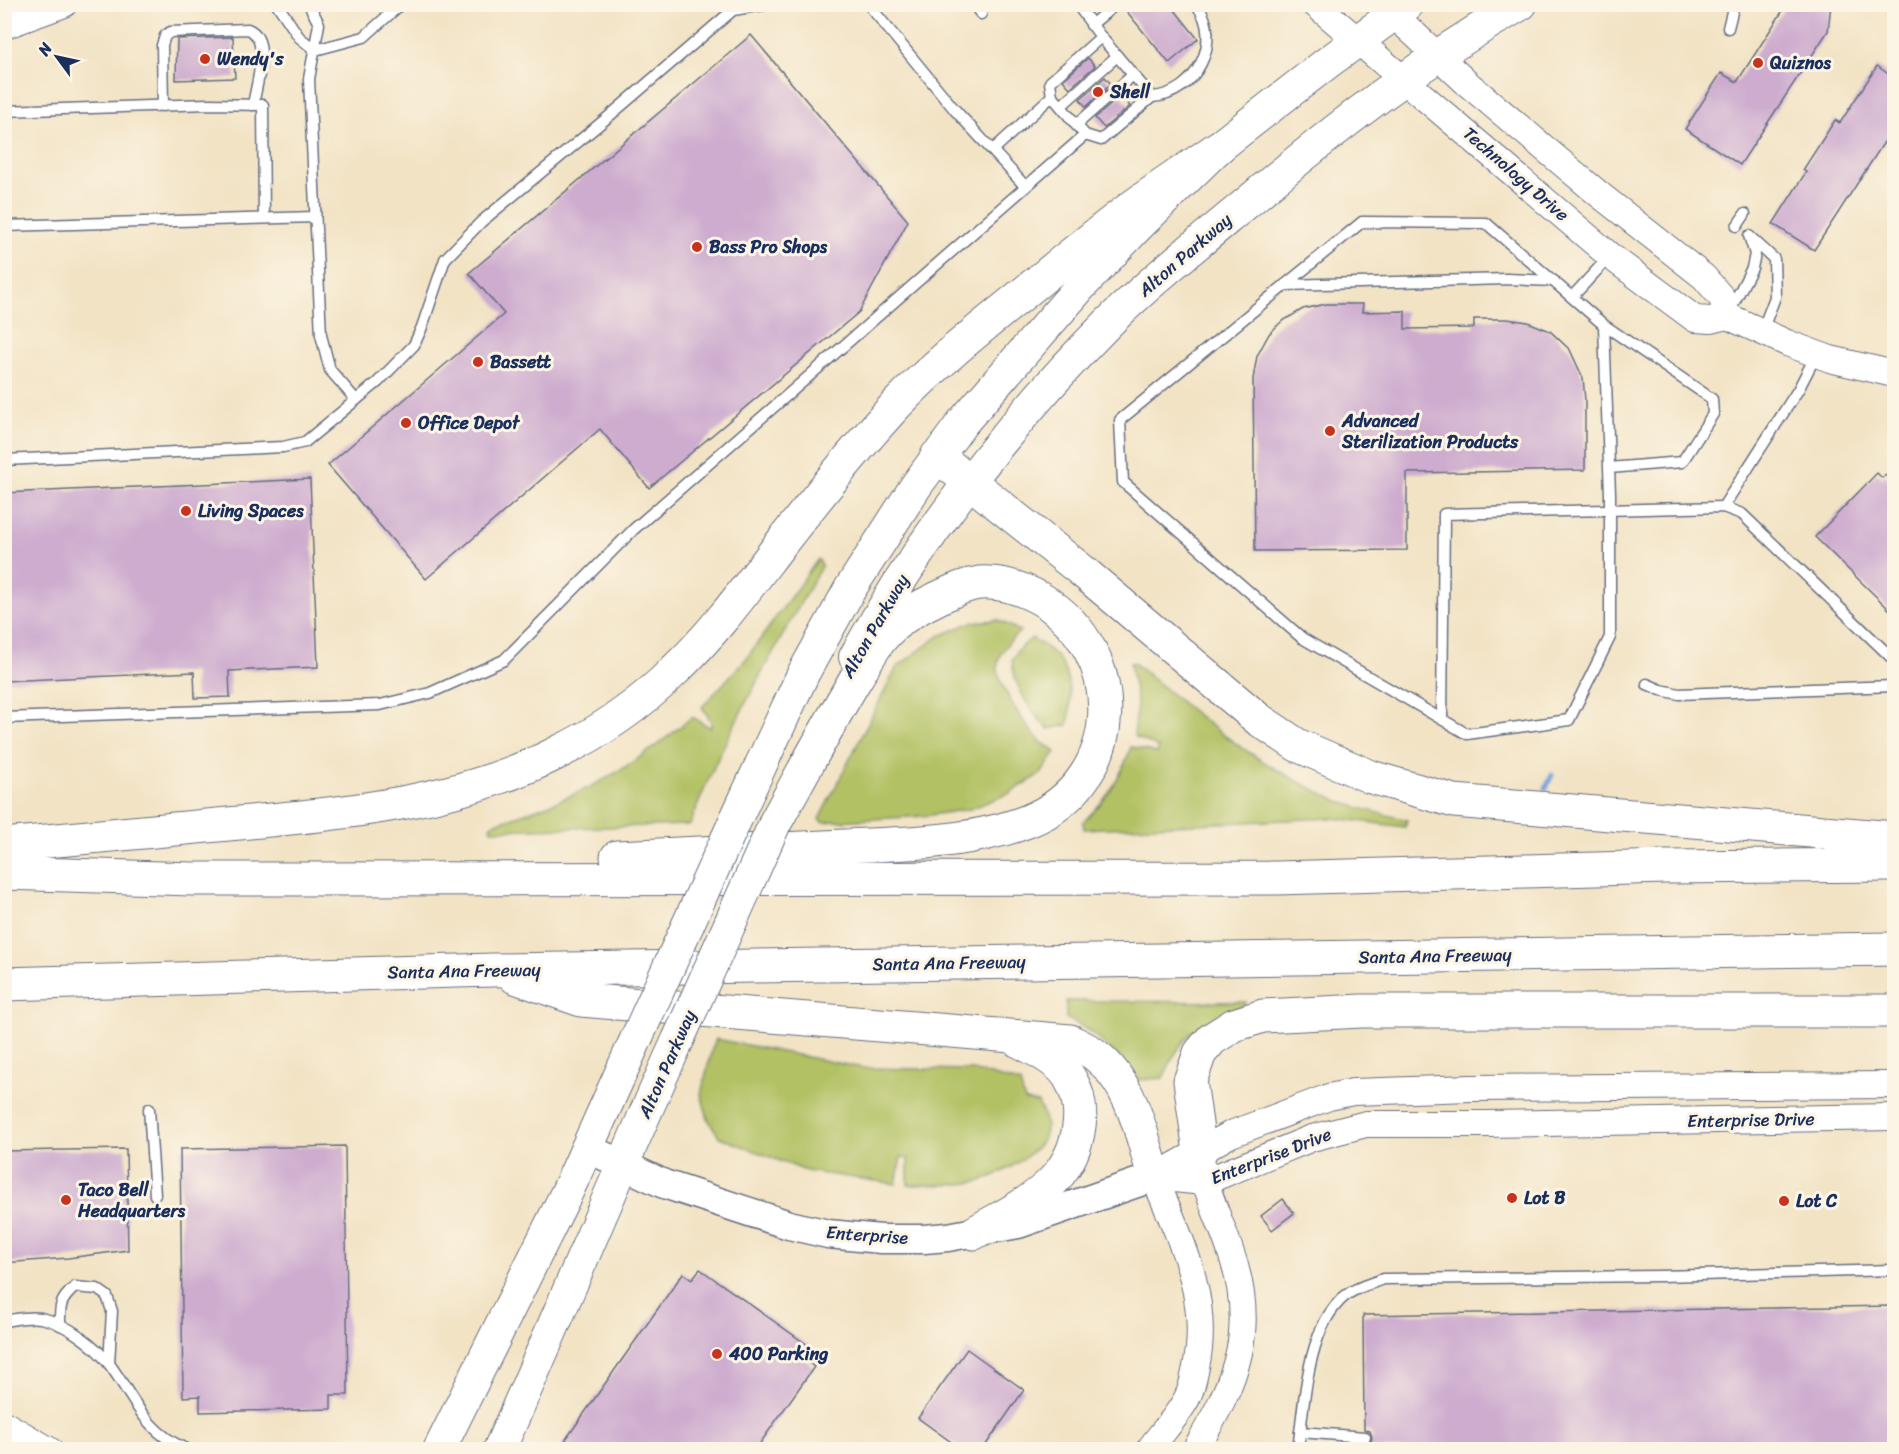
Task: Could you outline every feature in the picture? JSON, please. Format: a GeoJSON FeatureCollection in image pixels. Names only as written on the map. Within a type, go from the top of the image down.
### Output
{"type":"FeatureCollection","features":[{"type":"Feature","properties":{"kind":"highway"},"geometry":{"type":"LineString","coordinates":[[4,845],[353,812],[488,781],[546,759],[591,734],[636,705],[686,660],[738,600],[867,436],[929,373],[1096,235],[1220,147]]}},
{"type":"Feature","properties":{"kind":"highway"},"geometry":{"type":"LineString","coordinates":[[937,456],[1081,570],[1258,719],[1297,745],[1371,777],[1454,801],[1894,838]]}},
{"type":"Feature","properties":{"kind":"highway"},"geometry":{"type":"LineString","coordinates":[[184,879],[871,844],[933,840],[991,832],[1028,821],[1052,808],[1075,788],[1087,773],[1101,738],[1105,712],[1104,691],[1093,653],[1082,635],[1052,605],[1010,586],[979,584],[957,589],[919,607],[879,640],[834,714],[776,823]]}},
{"type":"Feature","properties":{"kind":"highway"},"geometry":{"type":"LineString","coordinates":[[4,873],[184,879],[1277,878],[1666,867],[1894,865]]}},
{"type":"Feature","properties":{"kind":"highway","name":"Santa Ana Freeway"},"geometry":{"type":"LineString","coordinates":[[4,984],[493,970],[1894,949]]}},
{"type":"Feature","properties":{"kind":"highway"},"geometry":{"type":"LineString","coordinates":[[493,970],[581,1000],[1070,1041],[1095,1055],[1117,1078],[1134,1107],[1154,1177]]}},
{"type":"Feature","properties":{"kind":"highway"},"geometry":{"type":"LineString","coordinates":[[1202,1167],[1190,1081],[1200,1053],[1212,1039],[1234,1025],[1263,1016],[1362,1011],[1894,1011]]}},
{"type":"Feature","properties":{"kind":"highway"},"geometry":{"type":"LineString","coordinates":[[974,1233],[1029,1200],[1051,1183],[1068,1162],[1077,1139],[1080,1114],[1077,1094],[1069,1075],[1043,1054],[1008,1035]]}},
{"type":"Feature","properties":{"kind":"main road","name":"Alton Parkway"},"geometry":{"type":"LineString","coordinates":[[499,1449],[599,1223],[621,1164],[828,710],[890,596],[969,480],[1008,432],[1110,321],[1191,248],[1376,98],[1471,33],[1521,4]]}},
{"type":"Feature","properties":{"kind":"main road","name":"Alton Parkway"},"geometry":{"type":"LineString","coordinates":[[439,1449],[587,1148],[790,702],[822,638],[873,552],[937,456],[991,389],[1081,286],[1139,225],[1220,147],[1357,41],[1395,8]]}},
{"type":"Feature","properties":{"kind":"main road","name":"Enterprise"},"geometry":{"type":"LineString","coordinates":[[587,1148],[663,1184],[789,1225],[828,1234],[903,1239],[974,1233],[1035,1220],[1154,1177]]}},
{"type":"Feature","properties":{"kind":"street"},"geometry":{"type":"LineString","coordinates":[[4,26],[64,4]]}},
{"type":"Feature","properties":{"kind":"street","name":"Technology Drive"},"geometry":{"type":"LineString","coordinates":[[1315,4],[1610,256],[1695,319],[1711,320],[1727,316],[1722,298],[1704,277],[1591,187],[1437,56],[1395,8]]}},
{"type":"Feature","properties":{"kind":"street"},"geometry":{"type":"LineString","coordinates":[[1727,316],[1830,359],[1894,374]]}},
{"type":"Feature","properties":{"kind":"street","name":"Enterprise Drive"},"geometry":{"type":"LineString","coordinates":[[1202,1167],[1231,1134],[1329,1097],[1353,1092],[1471,1088],[1894,1085]]}},
{"type":"Feature","properties":{"kind":"street","name":"Enterprise Drive"},"geometry":{"type":"LineString","coordinates":[[1154,1177],[1202,1167],[1366,1124],[1894,1117]]}},
{"type":"Feature","properties":{"kind":"street"},"geometry":{"type":"LineString","coordinates":[[1194,1449],[1228,1391],[1235,1372],[1243,1309],[1236,1266],[1202,1167]]}},
{"type":"Feature","properties":{"kind":"street"},"geometry":{"type":"LineString","coordinates":[[1149,1449],[1187,1397],[1199,1354],[1201,1332],[1200,1310],[1190,1266],[1154,1177]]}},
{"type":"Feature","properties":{"kind":"street"},"geometry":{"type":"LineString","coordinates":[[4,1424],[49,1449]]}},
{"type":"Feature","properties":{"kind":"lane"},"geometry":{"type":"LineString","coordinates":[[277,4],[298,37],[315,50]]}},
{"type":"Feature","properties":{"kind":"lane"},"geometry":{"type":"LineString","coordinates":[[309,4],[319,24],[309,79],[321,335],[330,370],[356,400]]}},
{"type":"Feature","properties":{"kind":"lane"},"geometry":{"type":"LineString","coordinates":[[315,50],[364,37],[401,4]]}},
{"type":"Feature","properties":{"kind":"lane"},"geometry":{"type":"LineString","coordinates":[[4,460],[284,447],[305,442],[378,382],[414,345],[445,259],[482,222],[733,10],[769,4]]}},
{"type":"Feature","properties":{"kind":"lane"},"geometry":{"type":"LineString","coordinates":[[868,4],[955,110],[1025,186]]}},
{"type":"Feature","properties":{"kind":"lane"},"geometry":{"type":"LineString","coordinates":[[973,4],[981,14]]}},
{"type":"Feature","properties":{"kind":"lane"},"geometry":{"type":"LineString","coordinates":[[1091,26],[1116,4]]}},
{"type":"Feature","properties":{"kind":"lane"},"geometry":{"type":"LineString","coordinates":[[1101,37],[1050,82],[1052,96],[1076,125],[1085,135],[1101,140],[1152,97],[1172,93],[1196,72],[1204,61],[1207,47],[1207,21],[1196,4]]}},
{"type":"Feature","properties":{"kind":"lane"},"geometry":{"type":"LineString","coordinates":[[1728,28],[1734,4]]}},
{"type":"Feature","properties":{"kind":"lane"},"geometry":{"type":"LineString","coordinates":[[1079,6],[1091,26],[1152,97]]}},
{"type":"Feature","properties":{"kind":"lane"},"geometry":{"type":"LineString","coordinates":[[163,106],[162,45],[165,36],[170,32],[248,29],[258,38],[262,51],[253,105]]}},
{"type":"Feature","properties":{"kind":"lane"},"geometry":{"type":"LineString","coordinates":[[1061,106],[1117,56]]}},
{"type":"Feature","properties":{"kind":"lane"},"geometry":{"type":"LineString","coordinates":[[1076,125],[1133,75]]}},
{"type":"Feature","properties":{"kind":"lane"},"geometry":{"type":"LineString","coordinates":[[993,150],[1052,96]]}},
{"type":"Feature","properties":{"kind":"lane"},"geometry":{"type":"LineString","coordinates":[[4,111],[263,105],[264,218]]}},
{"type":"Feature","properties":{"kind":"lane"},"geometry":{"type":"LineString","coordinates":[[4,718],[380,705],[430,693],[504,660],[634,529],[1085,135]]}},
{"type":"Feature","properties":{"kind":"lane"},"geometry":{"type":"LineString","coordinates":[[1737,226],[1745,214]]}},
{"type":"Feature","properties":{"kind":"lane"},"geometry":{"type":"LineString","coordinates":[[4,226],[315,217]]}},
{"type":"Feature","properties":{"kind":"lane"},"geometry":{"type":"LineString","coordinates":[[1604,325],[1610,512],[1610,637],[1569,720],[1467,734],[1302,638],[1123,482],[1120,420],[1362,222],[1486,223],[1604,325],[1712,399],[1713,414],[1682,462],[1609,468]]}},
{"type":"Feature","properties":{"kind":"lane"},"geometry":{"type":"LineString","coordinates":[[1727,316],[1752,268],[1755,254],[1749,236],[1774,259],[1775,297],[1762,332]]}},
{"type":"Feature","properties":{"kind":"lane"},"geometry":{"type":"LineString","coordinates":[[1572,297],[1610,256]]}},
{"type":"Feature","properties":{"kind":"lane"},"geometry":{"type":"LineString","coordinates":[[1285,285],[1507,279],[1554,281]]}},
{"type":"Feature","properties":{"kind":"lane"},"geometry":{"type":"LineString","coordinates":[[1723,507],[1798,390],[1816,354]]}},
{"type":"Feature","properties":{"kind":"lane"},"geometry":{"type":"LineString","coordinates":[[1442,719],[1444,514],[1610,512],[1723,507],[1742,514],[1894,660]]}},
{"type":"Feature","properties":{"kind":"lane"},"geometry":{"type":"LineString","coordinates":[[1647,684],[1679,694],[1894,686]]}},
{"type":"Feature","properties":{"kind":"lane"},"geometry":{"type":"LineString","coordinates":[[149,1109],[155,1195]]}},
{"type":"Feature","properties":{"kind":"lane"},"geometry":{"type":"LineString","coordinates":[[1298,1449],[1312,1353],[1331,1313],[1350,1292],[1383,1279],[1660,1276],[1894,1270]]}},
{"type":"Feature","properties":{"kind":"lane"},"geometry":{"type":"LineString","coordinates":[[60,1325],[60,1304],[75,1287],[97,1289],[107,1296],[112,1311],[109,1364]]}},
{"type":"Feature","properties":{"kind":"lane"},"geometry":{"type":"LineString","coordinates":[[4,1321],[23,1317],[41,1318],[60,1325],[81,1338],[109,1364],[142,1415],[157,1432],[170,1443],[186,1449]]}},
{"type":"Feature","properties":{"kind":"lane"},"geometry":{"type":"LineString","coordinates":[[1300,1432],[1365,1437]]}},
{"type":"Feature","properties":{"kind":"green space"},"geometry":{"type":"Polygon","coordinates":[[[818,559],[822,565],[734,725],[690,825],[491,830],[490,826],[495,823],[555,802],[603,780],[668,737],[692,717],[711,728],[711,721],[702,707],[746,659],[818,559]]]}},
{"type":"Feature","properties":{"kind":"green space"},"geometry":{"type":"Polygon","coordinates":[[[998,620],[1020,631],[1004,648],[998,661],[998,670],[1006,692],[1034,734],[1056,752],[1041,774],[1010,793],[970,809],[924,816],[822,822],[819,819],[897,667],[939,636],[972,622],[998,620]]]}},
{"type":"Feature","properties":{"kind":"green space"},"geometry":{"type":"Polygon","coordinates":[[[1032,638],[1055,655],[1067,677],[1070,694],[1068,725],[1048,729],[1029,706],[1019,689],[1012,660],[1018,650],[1032,638]]]}},
{"type":"Feature","properties":{"kind":"green space"},"geometry":{"type":"Polygon","coordinates":[[[1130,663],[1134,663],[1226,737],[1275,769],[1338,800],[1407,820],[1405,827],[1333,818],[1084,829],[1083,822],[1100,805],[1112,788],[1131,747],[1157,753],[1159,748],[1134,736],[1137,703],[1130,663]]]}},
{"type":"Feature","properties":{"kind":"green space"},"geometry":{"type":"Polygon","coordinates":[[[1066,1001],[1246,1002],[1244,1006],[1214,1017],[1194,1030],[1178,1049],[1163,1078],[1141,1080],[1097,1037],[1066,1018],[1066,1001]]]}},
{"type":"Feature","properties":{"kind":"green space"},"geometry":{"type":"Polygon","coordinates":[[[716,1039],[863,1068],[972,1070],[1020,1083],[1025,1101],[1038,1103],[1040,1107],[1045,1122],[1045,1134],[1041,1142],[1023,1159],[989,1178],[969,1183],[908,1185],[908,1158],[901,1157],[896,1184],[806,1171],[719,1137],[708,1119],[701,1094],[716,1039]]]}},
{"type":"Feature","properties":{"kind":"building"},"geometry":{"type":"Polygon","coordinates":[[[1123,4],[1170,4],[1198,39],[1169,63],[1123,7],[1123,4]]]}},
{"type":"Feature","properties":{"kind":"building"},"geometry":{"type":"Polygon","coordinates":[[[1787,4],[1831,4],[1828,31],[1740,165],[1685,129],[1721,73],[1737,82],[1787,4]]]}},
{"type":"Feature","properties":{"kind":"building","name":"Bass Pro Shops"},"geometry":{"type":"Polygon","coordinates":[[[751,35],[908,221],[859,312],[649,488],[600,429],[426,579],[328,465],[504,314],[469,273],[751,35]]]}},
{"type":"Feature","properties":{"kind":"building","name":"Wendy's"},"geometry":{"type":"Polygon","coordinates":[[[233,37],[235,78],[176,80],[177,39],[233,37]]]}},
{"type":"Feature","properties":{"kind":"building"},"geometry":{"type":"Polygon","coordinates":[[[1088,58],[1095,66],[1070,88],[1063,80],[1088,58]]]}},
{"type":"Feature","properties":{"kind":"building"},"geometry":{"type":"Polygon","coordinates":[[[1877,66],[1894,78],[1894,127],[1814,250],[1773,224],[1806,172],[1803,170],[1835,120],[1840,123],[1877,66]]]}},
{"type":"Feature","properties":{"kind":"building"},"geometry":{"type":"Polygon","coordinates":[[[1105,77],[1111,84],[1086,107],[1080,99],[1105,77]]]}},
{"type":"Feature","properties":{"kind":"building"},"geometry":{"type":"Polygon","coordinates":[[[1121,96],[1130,106],[1104,128],[1095,118],[1121,96]]]}},
{"type":"Feature","properties":{"kind":"building"},"geometry":{"type":"Polygon","coordinates":[[[1326,304],[1363,304],[1362,312],[1405,311],[1405,329],[1474,328],[1474,319],[1507,319],[1528,322],[1550,331],[1570,350],[1583,378],[1585,470],[1407,473],[1407,550],[1255,551],[1253,379],[1257,356],[1269,334],[1281,322],[1303,309],[1326,304]]]}},
{"type":"Feature","properties":{"kind":"building"},"geometry":{"type":"Polygon","coordinates":[[[1877,473],[1882,478],[1885,475],[1894,484],[1894,614],[1815,537],[1877,473]]]}},
{"type":"Feature","properties":{"kind":"building"},"geometry":{"type":"Polygon","coordinates":[[[310,479],[318,667],[229,671],[230,697],[195,698],[194,672],[4,681],[4,493],[310,479]]]}},
{"type":"Feature","properties":{"kind":"building"},"geometry":{"type":"Polygon","coordinates":[[[345,1146],[348,1395],[331,1395],[331,1409],[200,1412],[200,1396],[183,1397],[180,1149],[345,1146]]]}},
{"type":"Feature","properties":{"kind":"building","name":"Taco Bell Headquarters"},"geometry":{"type":"Polygon","coordinates":[[[126,1149],[128,1250],[4,1263],[4,1151],[126,1149]]]}},
{"type":"Feature","properties":{"kind":"building"},"geometry":{"type":"Polygon","coordinates":[[[1283,1199],[1294,1213],[1272,1230],[1261,1216],[1283,1199]]]}},
{"type":"Feature","properties":{"kind":"building","name":"400 Parking"},"geometry":{"type":"Polygon","coordinates":[[[700,1269],[813,1349],[805,1360],[814,1367],[756,1449],[559,1449],[683,1273],[692,1279],[700,1269]]]}},
{"type":"Feature","properties":{"kind":"building"},"geometry":{"type":"Polygon","coordinates":[[[1894,1306],[1894,1449],[1365,1449],[1365,1444],[1371,1442],[1372,1437],[1370,1431],[1364,1429],[1363,1315],[1894,1306]]]}},
{"type":"Feature","properties":{"kind":"building"},"geometry":{"type":"Polygon","coordinates":[[[967,1349],[1024,1390],[983,1449],[961,1449],[918,1418],[967,1349]]]}},
{"type":"Feature","properties":{"kind":"waterway"},"geometry":{"type":"LineString","coordinates":[[1546,788],[1552,775]]}},
{"type":"Feature","properties":{"kind":"place","name":"Wendy's"},"geometry":{"type":"Point","coordinates":[205,59]}},
{"type":"Feature","properties":{"kind":"place","name":"Quiznos"},"geometry":{"type":"Point","coordinates":[1758,63]}},
{"type":"Feature","properties":{"kind":"place","name":"Shell"},"geometry":{"type":"Point","coordinates":[1098,92]}},
{"type":"Feature","properties":{"kind":"place","name":"Bass Pro Shops"},"geometry":{"type":"Point","coordinates":[697,247]}},
{"type":"Feature","properties":{"kind":"place","name":"Bassett"},"geometry":{"type":"Point","coordinates":[478,362]}},
{"type":"Feature","properties":{"kind":"place","name":"Office Depot"},"geometry":{"type":"Point","coordinates":[406,423]}},
{"type":"Feature","properties":{"kind":"place","name":"Advanced Sterilization Products"},"geometry":{"type":"Point","coordinates":[1330,431]}},
{"type":"Feature","properties":{"kind":"place","name":"Living Spaces"},"geometry":{"type":"Point","coordinates":[186,511]}},
{"type":"Feature","properties":{"kind":"place","name":"Lot B"},"geometry":{"type":"Point","coordinates":[1512,1198]}},
{"type":"Feature","properties":{"kind":"place","name":"Taco Bell Headquarters"},"geometry":{"type":"Point","coordinates":[66,1200]}},
{"type":"Feature","properties":{"kind":"place","name":"Lot C"},"geometry":{"type":"Point","coordinates":[1784,1201]}},
{"type":"Feature","properties":{"kind":"place","name":"400 Parking"},"geometry":{"type":"Point","coordinates":[717,1354]}}]}
